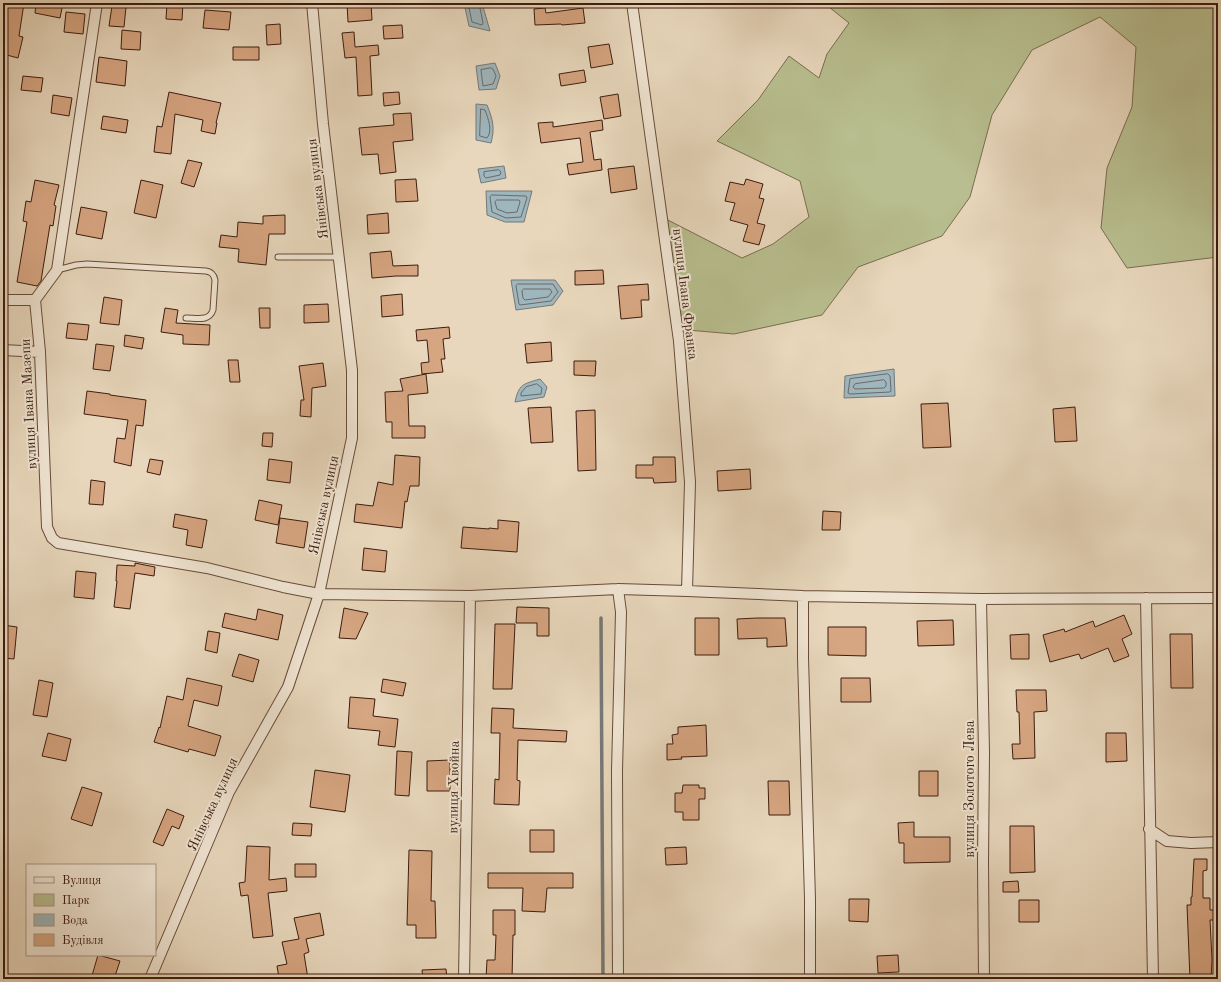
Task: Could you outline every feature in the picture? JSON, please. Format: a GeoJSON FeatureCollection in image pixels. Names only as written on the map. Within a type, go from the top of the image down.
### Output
{"type":"FeatureCollection","features":[{"type":"Feature","properties":{"kind":"street"},"geometry":{"type":"LineString","coordinates":[[3,300],[35,300],[57,270],[97,3]]}},
{"type":"Feature","properties":{"kind":"street","name":"Янівська вулиця"},"geometry":{"type":"LineString","coordinates":[[150,979],[229,792],[288,687],[319,594],[352,438],[352,370],[323,124],[312,3]]}},
{"type":"Feature","properties":{"kind":"street","name":"вулиця Івана Франка"},"geometry":{"type":"LineString","coordinates":[[632,3],[679,341],[690,482],[687,591]]}},
{"type":"Feature","properties":{"kind":"street","name":"вулиця Івана Мазепи"},"geometry":{"type":"LineString","coordinates":[[35,300],[40,352],[47,527],[52,538],[58,543],[207,568],[282,587],[319,594],[470,596],[618,589],[803,596],[981,599],[1218,598]]}},
{"type":"Feature","properties":{"kind":"street"},"geometry":{"type":"LineString","coordinates":[[3,350],[40,352]]}},
{"type":"Feature","properties":{"kind":"street"},"geometry":{"type":"LineString","coordinates":[[618,589],[621,612],[617,771],[618,979]]}},
{"type":"Feature","properties":{"kind":"street","name":"вулиця Хвойна"},"geometry":{"type":"LineString","coordinates":[[464,979],[470,596]]}},
{"type":"Feature","properties":{"kind":"street"},"geometry":{"type":"LineString","coordinates":[[803,596],[803,658],[810,899],[810,979]]}},
{"type":"Feature","properties":{"kind":"street"},"geometry":{"type":"LineString","coordinates":[[1146,598],[1149,829],[1153,979]]}},
{"type":"Feature","properties":{"kind":"street","name":"вулиця Золотого Лева"},"geometry":{"type":"LineString","coordinates":[[981,599],[984,752],[984,979]]}},
{"type":"Feature","properties":{"kind":"street"},"geometry":{"type":"LineString","coordinates":[[1149,829],[1167,841],[1191,843],[1218,842]]}},
{"type":"Feature","properties":{"kind":"lane"},"geometry":{"type":"LineString","coordinates":[[278,257],[339,257]]}},
{"type":"Feature","properties":{"kind":"lane"},"geometry":{"type":"LineString","coordinates":[[57,270],[76,265],[96,264],[211,272],[215,280],[212,315],[204,319],[186,318]]}},
{"type":"Feature","properties":{"kind":"lane"},"geometry":{"type":"LineString","coordinates":[[3,812],[3,831]]}},
{"type":"Feature","properties":{"kind":"green space"},"geometry":{"type":"Polygon","coordinates":[[[824,3],[1218,3],[1218,257],[1127,268],[1101,228],[1107,168],[1132,107],[1136,47],[1100,17],[1032,50],[992,115],[970,197],[942,236],[858,267],[822,315],[734,334],[687,330],[668,283],[662,217],[742,258],[773,244],[809,217],[800,181],[717,141],[758,100],[789,56],[819,78],[827,54],[849,23],[824,3]]]}},
{"type":"Feature","properties":{"kind":"water"},"geometry":{"type":"Polygon","coordinates":[[[464,3],[482,3],[490,31],[469,26],[464,3]]]}},
{"type":"Feature","properties":{"kind":"water"},"geometry":{"type":"Polygon","coordinates":[[[495,63],[500,76],[496,89],[479,90],[476,66],[495,63]]]}},
{"type":"Feature","properties":{"kind":"water"},"geometry":{"type":"Polygon","coordinates":[[[476,104],[487,105],[489,110],[493,128],[491,143],[476,140],[476,104]]]}},
{"type":"Feature","properties":{"kind":"water"},"geometry":{"type":"Polygon","coordinates":[[[504,166],[506,178],[481,183],[478,169],[504,166]]]}},
{"type":"Feature","properties":{"kind":"water"},"geometry":{"type":"Polygon","coordinates":[[[486,191],[532,191],[524,222],[505,222],[487,215],[486,191]]]}},
{"type":"Feature","properties":{"kind":"water"},"geometry":{"type":"Polygon","coordinates":[[[511,280],[555,280],[563,291],[553,305],[516,310],[511,280]]]}},
{"type":"Feature","properties":{"kind":"water"},"geometry":{"type":"Polygon","coordinates":[[[894,369],[895,396],[844,398],[845,376],[894,369]]]}},
{"type":"Feature","properties":{"kind":"water"},"geometry":{"type":"Polygon","coordinates":[[[540,379],[547,387],[544,397],[515,402],[520,388],[529,382],[540,379]]]}},
{"type":"Feature","properties":{"kind":"building"},"geometry":{"type":"Polygon","coordinates":[[[3,3],[24,3],[19,36],[23,37],[18,58],[3,54],[3,3]]]}},
{"type":"Feature","properties":{"kind":"building"},"geometry":{"type":"Polygon","coordinates":[[[36,3],[63,3],[60,18],[35,13],[36,3]]]}},
{"type":"Feature","properties":{"kind":"building"},"geometry":{"type":"Polygon","coordinates":[[[167,3],[183,3],[182,20],[166,19],[167,3]]]}},
{"type":"Feature","properties":{"kind":"building"},"geometry":{"type":"Polygon","coordinates":[[[347,3],[371,3],[372,20],[348,22],[347,3]]]}},
{"type":"Feature","properties":{"kind":"building"},"geometry":{"type":"Polygon","coordinates":[[[112,6],[126,7],[124,27],[109,26],[112,6]]]}},
{"type":"Feature","properties":{"kind":"building"},"geometry":{"type":"Polygon","coordinates":[[[545,8],[546,13],[583,8],[585,23],[535,25],[534,9],[545,8]]]}},
{"type":"Feature","properties":{"kind":"building"},"geometry":{"type":"Polygon","coordinates":[[[205,10],[231,12],[229,30],[203,28],[205,10]]]}},
{"type":"Feature","properties":{"kind":"building"},"geometry":{"type":"Polygon","coordinates":[[[66,12],[85,14],[83,34],[64,32],[66,12]]]}},
{"type":"Feature","properties":{"kind":"building"},"geometry":{"type":"Polygon","coordinates":[[[280,24],[281,44],[267,45],[266,25],[280,24]]]}},
{"type":"Feature","properties":{"kind":"building"},"geometry":{"type":"Polygon","coordinates":[[[402,25],[403,38],[384,39],[383,26],[402,25]]]}},
{"type":"Feature","properties":{"kind":"building"},"geometry":{"type":"Polygon","coordinates":[[[122,30],[141,32],[140,50],[121,49],[122,30]]]}},
{"type":"Feature","properties":{"kind":"building"},"geometry":{"type":"Polygon","coordinates":[[[354,32],[355,47],[378,45],[379,55],[370,56],[372,95],[358,96],[356,57],[345,58],[342,33],[354,32]]]}},
{"type":"Feature","properties":{"kind":"building"},"geometry":{"type":"Polygon","coordinates":[[[609,44],[613,64],[591,68],[588,47],[609,44]]]}},
{"type":"Feature","properties":{"kind":"building"},"geometry":{"type":"Polygon","coordinates":[[[233,47],[259,47],[259,60],[233,60],[233,47]]]}},
{"type":"Feature","properties":{"kind":"building"},"geometry":{"type":"Polygon","coordinates":[[[99,57],[127,61],[125,86],[96,82],[99,57]]]}},
{"type":"Feature","properties":{"kind":"building"},"geometry":{"type":"Polygon","coordinates":[[[584,70],[586,82],[561,86],[559,74],[584,70]]]}},
{"type":"Feature","properties":{"kind":"building"},"geometry":{"type":"Polygon","coordinates":[[[23,76],[43,78],[41,92],[21,90],[23,76]]]}},
{"type":"Feature","properties":{"kind":"building"},"geometry":{"type":"Polygon","coordinates":[[[169,92],[221,103],[215,134],[201,131],[203,120],[175,114],[171,154],[154,152],[157,126],[162,127],[169,92]]]}},
{"type":"Feature","properties":{"kind":"building"},"geometry":{"type":"Polygon","coordinates":[[[399,92],[400,104],[384,106],[383,93],[399,92]]]}},
{"type":"Feature","properties":{"kind":"building"},"geometry":{"type":"Polygon","coordinates":[[[618,94],[621,116],[604,119],[600,97],[618,94]]]}},
{"type":"Feature","properties":{"kind":"building"},"geometry":{"type":"Polygon","coordinates":[[[53,95],[72,98],[69,116],[51,113],[53,95]]]}},
{"type":"Feature","properties":{"kind":"building"},"geometry":{"type":"Polygon","coordinates":[[[411,113],[413,140],[393,142],[396,172],[380,174],[378,154],[362,155],[359,128],[394,125],[393,114],[411,113]]]}},
{"type":"Feature","properties":{"kind":"building"},"geometry":{"type":"Polygon","coordinates":[[[103,116],[128,120],[126,133],[101,129],[103,116]]]}},
{"type":"Feature","properties":{"kind":"building"},"geometry":{"type":"Polygon","coordinates":[[[602,120],[603,130],[590,132],[594,160],[601,159],[602,170],[569,175],[567,164],[583,162],[580,138],[541,143],[538,123],[553,122],[553,127],[602,120]]]}},
{"type":"Feature","properties":{"kind":"building"},"geometry":{"type":"Polygon","coordinates":[[[188,160],[202,163],[194,187],[181,183],[188,160]]]}},
{"type":"Feature","properties":{"kind":"building"},"geometry":{"type":"Polygon","coordinates":[[[634,166],[637,189],[611,193],[608,169],[634,166]]]}},
{"type":"Feature","properties":{"kind":"building"},"geometry":{"type":"Polygon","coordinates":[[[416,179],[418,201],[396,202],[395,180],[416,179]]]}},
{"type":"Feature","properties":{"kind":"building"},"geometry":{"type":"Polygon","coordinates":[[[746,179],[763,184],[759,198],[764,199],[757,223],[765,225],[759,245],[743,241],[748,225],[730,220],[735,203],[725,201],[730,182],[744,185],[746,179]]]}},
{"type":"Feature","properties":{"kind":"building"},"geometry":{"type":"Polygon","coordinates":[[[35,180],[59,185],[54,205],[56,206],[53,226],[50,225],[41,281],[37,286],[17,282],[27,222],[23,221],[26,201],[31,202],[35,180]]]}},
{"type":"Feature","properties":{"kind":"building"},"geometry":{"type":"Polygon","coordinates":[[[141,180],[163,185],[156,218],[134,213],[141,180]]]}},
{"type":"Feature","properties":{"kind":"building"},"geometry":{"type":"Polygon","coordinates":[[[81,207],[107,212],[102,239],[76,234],[81,207]]]}},
{"type":"Feature","properties":{"kind":"building"},"geometry":{"type":"Polygon","coordinates":[[[388,213],[389,233],[368,234],[367,215],[388,213]]]}},
{"type":"Feature","properties":{"kind":"building"},"geometry":{"type":"Polygon","coordinates":[[[285,215],[285,234],[269,234],[266,265],[238,262],[239,249],[219,247],[221,235],[237,237],[238,222],[263,224],[263,216],[285,215]]]}},
{"type":"Feature","properties":{"kind":"building"},"geometry":{"type":"Polygon","coordinates":[[[391,251],[393,266],[418,265],[418,276],[372,278],[370,253],[391,251]]]}},
{"type":"Feature","properties":{"kind":"building"},"geometry":{"type":"Polygon","coordinates":[[[603,270],[604,284],[575,285],[575,271],[603,270]]]}},
{"type":"Feature","properties":{"kind":"building"},"geometry":{"type":"Polygon","coordinates":[[[648,284],[649,300],[641,300],[642,317],[621,319],[618,286],[648,284]]]}},
{"type":"Feature","properties":{"kind":"building"},"geometry":{"type":"Polygon","coordinates":[[[402,294],[403,315],[382,317],[381,296],[402,294]]]}},
{"type":"Feature","properties":{"kind":"building"},"geometry":{"type":"Polygon","coordinates":[[[104,297],[122,300],[119,325],[100,323],[104,297]]]}},
{"type":"Feature","properties":{"kind":"building"},"geometry":{"type":"Polygon","coordinates":[[[328,304],[329,322],[304,323],[304,305],[328,304]]]}},
{"type":"Feature","properties":{"kind":"building"},"geometry":{"type":"Polygon","coordinates":[[[165,308],[178,310],[176,323],[210,325],[209,345],[183,344],[183,335],[161,332],[165,308]]]}},
{"type":"Feature","properties":{"kind":"building"},"geometry":{"type":"Polygon","coordinates":[[[259,308],[270,308],[270,328],[260,328],[259,308]]]}},
{"type":"Feature","properties":{"kind":"building"},"geometry":{"type":"Polygon","coordinates":[[[68,323],[89,325],[87,340],[66,338],[68,323]]]}},
{"type":"Feature","properties":{"kind":"building"},"geometry":{"type":"Polygon","coordinates":[[[449,327],[450,338],[443,339],[445,359],[441,359],[443,372],[422,374],[421,363],[429,362],[427,340],[417,341],[416,330],[449,327]]]}},
{"type":"Feature","properties":{"kind":"building"},"geometry":{"type":"Polygon","coordinates":[[[125,335],[144,338],[142,349],[124,346],[125,335]]]}},
{"type":"Feature","properties":{"kind":"building"},"geometry":{"type":"Polygon","coordinates":[[[551,342],[552,361],[527,363],[525,344],[551,342]]]}},
{"type":"Feature","properties":{"kind":"building"},"geometry":{"type":"Polygon","coordinates":[[[96,344],[114,346],[110,371],[93,369],[96,344]]]}},
{"type":"Feature","properties":{"kind":"building"},"geometry":{"type":"Polygon","coordinates":[[[228,360],[238,360],[240,382],[230,382],[228,360]]]}},
{"type":"Feature","properties":{"kind":"building"},"geometry":{"type":"Polygon","coordinates":[[[574,361],[596,361],[595,376],[574,375],[574,361]]]}},
{"type":"Feature","properties":{"kind":"building"},"geometry":{"type":"Polygon","coordinates":[[[323,363],[326,386],[312,388],[311,417],[300,416],[301,400],[304,400],[299,366],[323,363]]]}},
{"type":"Feature","properties":{"kind":"building"},"geometry":{"type":"Polygon","coordinates":[[[426,374],[428,393],[408,395],[409,426],[425,426],[425,438],[392,438],[392,422],[386,422],[385,392],[403,391],[400,379],[426,374]]]}},
{"type":"Feature","properties":{"kind":"building"},"geometry":{"type":"Polygon","coordinates":[[[87,391],[146,400],[143,426],[136,425],[131,466],[114,462],[117,438],[125,439],[128,420],[84,414],[87,391]]]}},
{"type":"Feature","properties":{"kind":"building"},"geometry":{"type":"Polygon","coordinates":[[[948,403],[951,447],[923,448],[921,404],[948,403]]]}},
{"type":"Feature","properties":{"kind":"building"},"geometry":{"type":"Polygon","coordinates":[[[551,407],[553,442],[531,443],[528,408],[551,407]]]}},
{"type":"Feature","properties":{"kind":"building"},"geometry":{"type":"Polygon","coordinates":[[[1075,407],[1077,441],[1055,442],[1053,409],[1075,407]]]}},
{"type":"Feature","properties":{"kind":"building"},"geometry":{"type":"Polygon","coordinates":[[[595,410],[596,470],[578,471],[576,411],[595,410]]]}},
{"type":"Feature","properties":{"kind":"building"},"geometry":{"type":"Polygon","coordinates":[[[263,433],[273,433],[272,447],[262,446],[263,433]]]}},
{"type":"Feature","properties":{"kind":"building"},"geometry":{"type":"Polygon","coordinates":[[[395,455],[420,457],[419,486],[410,486],[407,502],[405,501],[402,528],[354,522],[356,504],[373,506],[378,482],[393,485],[395,455]]]}},
{"type":"Feature","properties":{"kind":"building"},"geometry":{"type":"Polygon","coordinates":[[[653,457],[675,457],[676,482],[654,483],[653,478],[636,478],[636,465],[653,465],[653,457]]]}},
{"type":"Feature","properties":{"kind":"building"},"geometry":{"type":"Polygon","coordinates":[[[150,459],[163,461],[160,475],[147,472],[150,459]]]}},
{"type":"Feature","properties":{"kind":"building"},"geometry":{"type":"Polygon","coordinates":[[[269,459],[292,462],[290,483],[267,480],[269,459]]]}},
{"type":"Feature","properties":{"kind":"building"},"geometry":{"type":"Polygon","coordinates":[[[750,469],[751,489],[718,491],[717,471],[750,469]]]}},
{"type":"Feature","properties":{"kind":"building"},"geometry":{"type":"Polygon","coordinates":[[[91,480],[105,482],[103,505],[89,504],[91,480]]]}},
{"type":"Feature","properties":{"kind":"building"},"geometry":{"type":"Polygon","coordinates":[[[259,500],[282,505],[278,525],[255,520],[259,500]]]}},
{"type":"Feature","properties":{"kind":"building"},"geometry":{"type":"Polygon","coordinates":[[[823,511],[841,512],[840,530],[822,530],[823,511]]]}},
{"type":"Feature","properties":{"kind":"building"},"geometry":{"type":"Polygon","coordinates":[[[175,514],[207,520],[202,548],[186,545],[188,530],[173,527],[175,514]]]}},
{"type":"Feature","properties":{"kind":"building"},"geometry":{"type":"Polygon","coordinates":[[[280,518],[308,522],[304,548],[276,543],[280,518]]]}},
{"type":"Feature","properties":{"kind":"building"},"geometry":{"type":"Polygon","coordinates":[[[498,520],[519,522],[517,552],[461,548],[463,527],[498,529],[498,520]]]}},
{"type":"Feature","properties":{"kind":"building"},"geometry":{"type":"Polygon","coordinates":[[[364,548],[387,551],[385,572],[362,570],[364,548]]]}},
{"type":"Feature","properties":{"kind":"building"},"geometry":{"type":"Polygon","coordinates":[[[135,563],[155,567],[154,576],[135,573],[130,609],[114,607],[117,565],[135,566],[135,563]]]}},
{"type":"Feature","properties":{"kind":"building"},"geometry":{"type":"Polygon","coordinates":[[[76,571],[96,573],[94,599],[74,597],[76,571]]]}},
{"type":"Feature","properties":{"kind":"building"},"geometry":{"type":"Polygon","coordinates":[[[517,607],[549,608],[549,636],[537,636],[537,623],[516,623],[517,607]]]}},
{"type":"Feature","properties":{"kind":"building"},"geometry":{"type":"Polygon","coordinates":[[[344,608],[368,613],[356,639],[339,638],[344,608]]]}},
{"type":"Feature","properties":{"kind":"building"},"geometry":{"type":"Polygon","coordinates":[[[258,609],[283,615],[278,640],[222,627],[225,613],[256,620],[258,609]]]}},
{"type":"Feature","properties":{"kind":"building"},"geometry":{"type":"Polygon","coordinates":[[[1124,615],[1132,634],[1122,639],[1129,656],[1114,662],[1108,648],[1081,659],[1079,654],[1050,662],[1043,635],[1064,629],[1065,632],[1093,621],[1095,627],[1124,615]]]}},
{"type":"Feature","properties":{"kind":"building"},"geometry":{"type":"Polygon","coordinates":[[[695,618],[719,618],[719,655],[695,655],[695,618]]]}},
{"type":"Feature","properties":{"kind":"building"},"geometry":{"type":"Polygon","coordinates":[[[785,618],[787,646],[767,647],[767,638],[738,639],[737,619],[785,618]]]}},
{"type":"Feature","properties":{"kind":"building"},"geometry":{"type":"Polygon","coordinates":[[[953,620],[954,645],[918,646],[917,621],[953,620]]]}},
{"type":"Feature","properties":{"kind":"building"},"geometry":{"type":"Polygon","coordinates":[[[495,624],[515,624],[512,689],[493,689],[495,624]]]}},
{"type":"Feature","properties":{"kind":"building"},"geometry":{"type":"Polygon","coordinates":[[[3,625],[17,627],[14,659],[3,658],[3,625]]]}},
{"type":"Feature","properties":{"kind":"building"},"geometry":{"type":"Polygon","coordinates":[[[828,627],[866,627],[866,656],[828,655],[828,627]]]}},
{"type":"Feature","properties":{"kind":"building"},"geometry":{"type":"Polygon","coordinates":[[[208,631],[220,633],[217,653],[205,650],[208,631]]]}},
{"type":"Feature","properties":{"kind":"building"},"geometry":{"type":"Polygon","coordinates":[[[1029,634],[1029,659],[1011,659],[1010,635],[1029,634]]]}},
{"type":"Feature","properties":{"kind":"building"},"geometry":{"type":"Polygon","coordinates":[[[1170,634],[1192,634],[1193,688],[1171,688],[1170,634]]]}},
{"type":"Feature","properties":{"kind":"building"},"geometry":{"type":"Polygon","coordinates":[[[239,654],[259,660],[253,682],[232,676],[239,654]]]}},
{"type":"Feature","properties":{"kind":"building"},"geometry":{"type":"Polygon","coordinates":[[[187,678],[222,686],[218,706],[194,700],[188,726],[221,736],[215,756],[189,749],[188,752],[154,742],[159,727],[160,728],[167,696],[183,700],[187,678]]]}},
{"type":"Feature","properties":{"kind":"building"},"geometry":{"type":"Polygon","coordinates":[[[841,678],[870,678],[871,702],[841,702],[841,678]]]}},
{"type":"Feature","properties":{"kind":"building"},"geometry":{"type":"Polygon","coordinates":[[[383,679],[406,683],[403,696],[381,692],[383,679]]]}},
{"type":"Feature","properties":{"kind":"building"},"geometry":{"type":"Polygon","coordinates":[[[39,680],[53,683],[47,717],[33,715],[39,680]]]}},
{"type":"Feature","properties":{"kind":"building"},"geometry":{"type":"Polygon","coordinates":[[[1016,690],[1046,690],[1047,711],[1034,712],[1035,758],[1013,759],[1012,744],[1020,744],[1019,712],[1017,712],[1016,690]]]}},
{"type":"Feature","properties":{"kind":"building"},"geometry":{"type":"Polygon","coordinates":[[[350,697],[375,699],[373,716],[398,719],[395,747],[378,745],[380,731],[348,728],[350,697]]]}},
{"type":"Feature","properties":{"kind":"building"},"geometry":{"type":"Polygon","coordinates":[[[492,708],[514,709],[513,728],[567,731],[566,742],[518,740],[517,780],[520,781],[519,805],[494,804],[495,779],[499,780],[500,733],[491,733],[492,708]]]}},
{"type":"Feature","properties":{"kind":"building"},"geometry":{"type":"Polygon","coordinates":[[[706,725],[707,756],[681,757],[682,759],[667,760],[667,744],[673,744],[672,735],[678,734],[678,727],[706,725]]]}},
{"type":"Feature","properties":{"kind":"building"},"geometry":{"type":"Polygon","coordinates":[[[48,733],[71,739],[66,761],[42,756],[48,733]]]}},
{"type":"Feature","properties":{"kind":"building"},"geometry":{"type":"Polygon","coordinates":[[[1106,733],[1126,733],[1127,761],[1106,762],[1106,733]]]}},
{"type":"Feature","properties":{"kind":"building"},"geometry":{"type":"Polygon","coordinates":[[[397,751],[412,752],[409,796],[395,795],[397,751]]]}},
{"type":"Feature","properties":{"kind":"building"},"geometry":{"type":"Polygon","coordinates":[[[450,760],[450,791],[427,791],[427,761],[450,760]]]}},
{"type":"Feature","properties":{"kind":"building"},"geometry":{"type":"Polygon","coordinates":[[[315,770],[350,775],[345,812],[310,807],[315,770]]]}},
{"type":"Feature","properties":{"kind":"building"},"geometry":{"type":"Polygon","coordinates":[[[919,771],[938,771],[938,796],[919,796],[919,771]]]}},
{"type":"Feature","properties":{"kind":"building"},"geometry":{"type":"Polygon","coordinates":[[[768,781],[789,781],[790,815],[769,815],[768,781]]]}},
{"type":"Feature","properties":{"kind":"building"},"geometry":{"type":"Polygon","coordinates":[[[683,785],[699,785],[699,788],[705,788],[705,799],[699,799],[699,820],[683,820],[683,812],[675,812],[675,793],[682,793],[683,785]]]}},
{"type":"Feature","properties":{"kind":"building"},"geometry":{"type":"Polygon","coordinates":[[[82,787],[102,793],[92,826],[71,819],[82,787]]]}},
{"type":"Feature","properties":{"kind":"building"},"geometry":{"type":"Polygon","coordinates":[[[167,809],[184,816],[179,829],[172,826],[163,846],[153,842],[167,809]]]}},
{"type":"Feature","properties":{"kind":"building"},"geometry":{"type":"Polygon","coordinates":[[[914,822],[914,837],[950,837],[950,862],[904,863],[904,843],[899,843],[898,823],[914,822]]]}},
{"type":"Feature","properties":{"kind":"building"},"geometry":{"type":"Polygon","coordinates":[[[293,823],[312,824],[311,836],[292,835],[293,823]]]}},
{"type":"Feature","properties":{"kind":"building"},"geometry":{"type":"Polygon","coordinates":[[[1010,826],[1034,826],[1035,872],[1010,873],[1010,826]]]}},
{"type":"Feature","properties":{"kind":"building"},"geometry":{"type":"Polygon","coordinates":[[[530,830],[554,830],[554,852],[530,852],[530,830]]]}},
{"type":"Feature","properties":{"kind":"building"},"geometry":{"type":"Polygon","coordinates":[[[247,846],[270,847],[269,880],[286,878],[287,891],[268,893],[273,936],[253,938],[248,895],[241,896],[239,883],[245,882],[247,846]]]}},
{"type":"Feature","properties":{"kind":"building"},"geometry":{"type":"Polygon","coordinates":[[[686,847],[687,864],[666,865],[665,848],[686,847]]]}},
{"type":"Feature","properties":{"kind":"building"},"geometry":{"type":"Polygon","coordinates":[[[409,850],[432,851],[431,901],[435,901],[436,938],[416,938],[416,925],[407,925],[409,850]]]}},
{"type":"Feature","properties":{"kind":"building"},"geometry":{"type":"Polygon","coordinates":[[[1194,859],[1207,859],[1207,870],[1203,871],[1203,898],[1210,898],[1210,910],[1218,910],[1218,920],[1210,920],[1212,960],[1211,979],[1190,979],[1187,905],[1191,905],[1194,859]]]}},
{"type":"Feature","properties":{"kind":"building"},"geometry":{"type":"Polygon","coordinates":[[[295,864],[316,864],[316,877],[295,877],[295,864]]]}},
{"type":"Feature","properties":{"kind":"building"},"geometry":{"type":"Polygon","coordinates":[[[488,873],[573,873],[573,888],[547,888],[545,912],[522,911],[523,888],[488,888],[488,873]]]}},
{"type":"Feature","properties":{"kind":"building"},"geometry":{"type":"Polygon","coordinates":[[[1018,881],[1019,892],[1003,892],[1003,882],[1018,881]]]}},
{"type":"Feature","properties":{"kind":"building"},"geometry":{"type":"Polygon","coordinates":[[[849,899],[869,899],[868,922],[849,921],[849,899]]]}},
{"type":"Feature","properties":{"kind":"building"},"geometry":{"type":"Polygon","coordinates":[[[1019,900],[1039,900],[1039,922],[1019,922],[1019,900]]]}},
{"type":"Feature","properties":{"kind":"building"},"geometry":{"type":"Polygon","coordinates":[[[493,910],[515,910],[512,979],[486,979],[487,960],[495,960],[496,935],[493,935],[493,910]]]}},
{"type":"Feature","properties":{"kind":"building"},"geometry":{"type":"Polygon","coordinates":[[[320,913],[324,935],[306,939],[309,952],[304,954],[308,979],[298,979],[298,975],[279,978],[277,966],[287,964],[282,942],[299,939],[294,918],[320,913]]]}},
{"type":"Feature","properties":{"kind":"building"},"geometry":{"type":"Polygon","coordinates":[[[898,955],[899,972],[878,973],[877,956],[898,955]]]}},
{"type":"Feature","properties":{"kind":"building"},"geometry":{"type":"Polygon","coordinates":[[[98,956],[120,961],[114,979],[91,979],[98,956]]]}},
{"type":"Feature","properties":{"kind":"building"},"geometry":{"type":"Polygon","coordinates":[[[446,969],[447,979],[423,979],[422,970],[446,969]]]}},
{"type":"Feature","properties":{"kind":"waterway"},"geometry":{"type":"LineString","coordinates":[[601,618],[603,979]]}}]}
